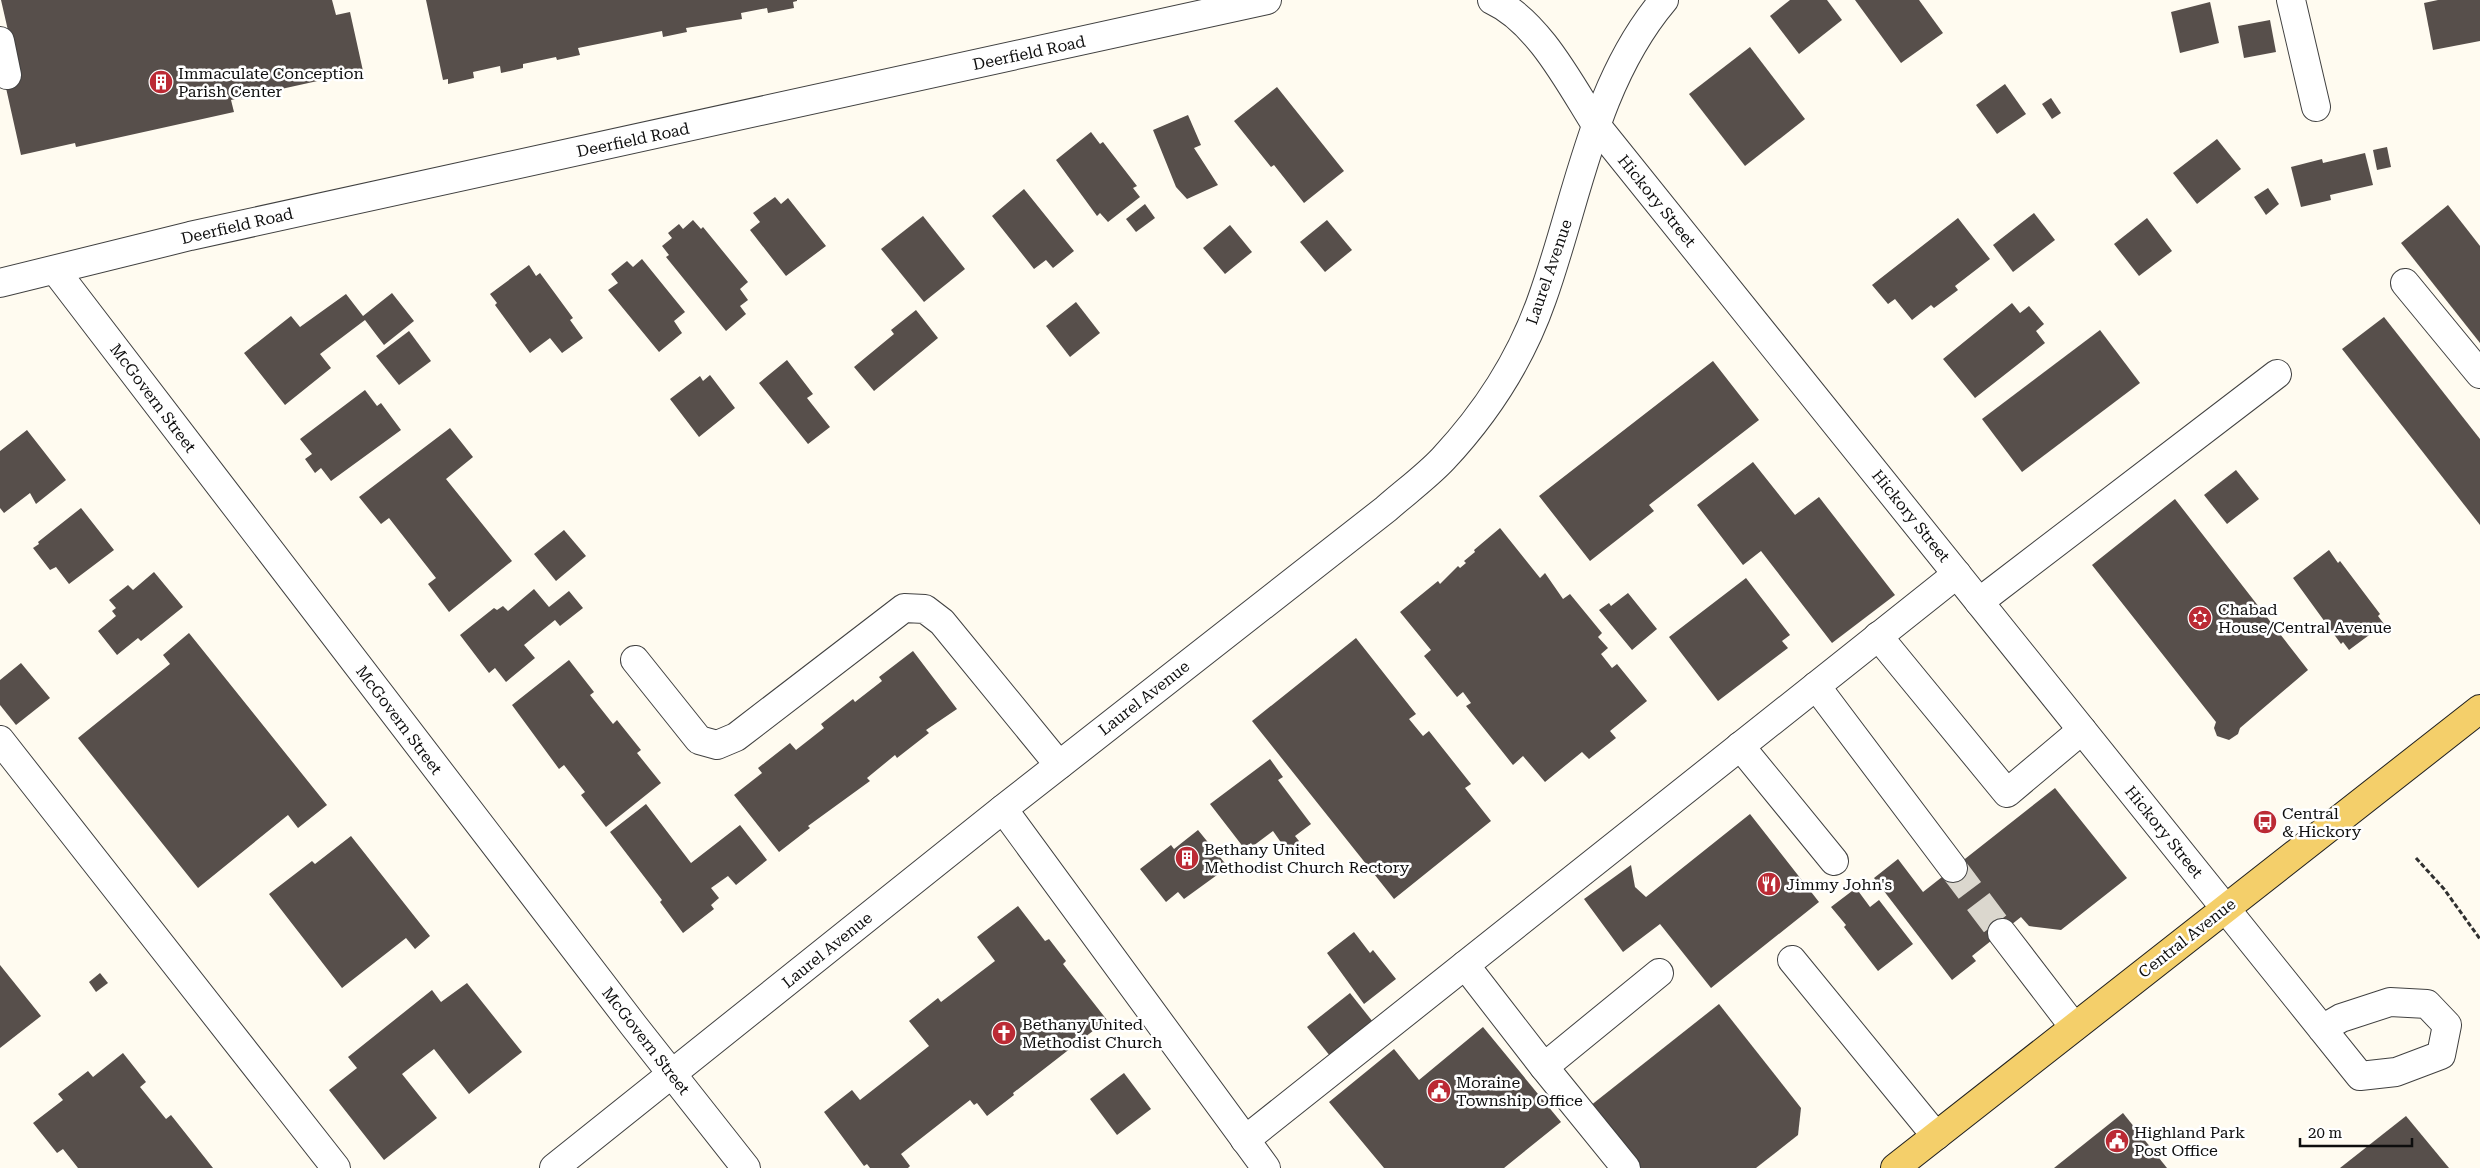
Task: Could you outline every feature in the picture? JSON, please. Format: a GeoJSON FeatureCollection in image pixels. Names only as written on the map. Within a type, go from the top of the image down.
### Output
{"type":"FeatureCollection","features":[{"type":"Feature","properties":{"kind":"main road","name":"Central Avenue"},"geometry":{"type":"LineString","coordinates":[[1895,1168],[2480,709]]}},
{"type":"Feature","properties":{"kind":"street","name":"Deerfield Road"},"geometry":{"type":"LineString","coordinates":[[0,283],[200,234],[1267,0]]}},
{"type":"Feature","properties":{"kind":"street"},"geometry":{"type":"LineString","coordinates":[[1492,0],[1529,28],[1554,59],[1596,125]]}},
{"type":"Feature","properties":{"kind":"street"},"geometry":{"type":"LineString","coordinates":[[1596,125],[1629,51],[1664,0]]}},
{"type":"Feature","properties":{"kind":"street"},"geometry":{"type":"LineString","coordinates":[[2291,0],[2316,107]]}},
{"type":"Feature","properties":{"kind":"street"},"geometry":{"type":"LineString","coordinates":[[0,41],[7,75]]}},
{"type":"Feature","properties":{"kind":"street","name":"Hickory Street"},"geometry":{"type":"LineString","coordinates":[[1596,125],[2322,1029]]}},
{"type":"Feature","properties":{"kind":"street","name":"Laurel Avenue"},"geometry":{"type":"LineString","coordinates":[[554,1168],[1002,809],[1386,509],[1442,460],[1489,404],[1514,363],[1542,301],[1596,125]]}},
{"type":"Feature","properties":{"kind":"street","name":"McGovern Street"},"geometry":{"type":"LineString","coordinates":[[55,270],[672,1075],[746,1168]]}},
{"type":"Feature","properties":{"kind":"street"},"geometry":{"type":"LineString","coordinates":[[2405,283],[2480,374]]}},
{"type":"Feature","properties":{"kind":"street"},"geometry":{"type":"LineString","coordinates":[[1979,602],[2277,374]]}},
{"type":"Feature","properties":{"kind":"street"},"geometry":{"type":"LineString","coordinates":[[1245,1140],[1957,574]]}},
{"type":"Feature","properties":{"kind":"street"},"geometry":{"type":"LineString","coordinates":[[635,660],[699,740],[717,745],[736,737],[904,608],[926,609],[942,622],[1059,765]]}},
{"type":"Feature","properties":{"kind":"street"},"geometry":{"type":"LineString","coordinates":[[1878,636],[2007,793],[2082,730]]}},
{"type":"Feature","properties":{"kind":"street"},"geometry":{"type":"LineString","coordinates":[[1816,686],[1953,868]]}},
{"type":"Feature","properties":{"kind":"street"},"geometry":{"type":"LineString","coordinates":[[0,740],[336,1168]]}},
{"type":"Feature","properties":{"kind":"street"},"geometry":{"type":"LineString","coordinates":[[1740,746],[1834,862]]}},
{"type":"Feature","properties":{"kind":"street"},"geometry":{"type":"LineString","coordinates":[[1002,809],[1099,938],[1266,1168]]}},
{"type":"Feature","properties":{"kind":"street"},"geometry":{"type":"LineString","coordinates":[[2002,933],[2074,1027]]}},
{"type":"Feature","properties":{"kind":"street"},"geometry":{"type":"LineString","coordinates":[[1792,960],[1936,1136]]}},
{"type":"Feature","properties":{"kind":"street"},"geometry":{"type":"LineString","coordinates":[[1465,965],[1626,1168]]}},
{"type":"Feature","properties":{"kind":"street"},"geometry":{"type":"LineString","coordinates":[[1544,1067],[1659,973]]}},
{"type":"Feature","properties":{"kind":"path"},"geometry":{"type":"LineString","coordinates":[[2416,858],[2444,889],[2480,940]]}},
{"type":"Feature","properties":{"kind":"building","name":"Immaculate Conception Parish Center"},"geometry":{"type":"Polygon","coordinates":[[[1,0],[332,0],[336,15],[350,12],[363,71],[231,100],[234,112],[76,147],[75,143],[21,155],[6,88],[10,87],[18,74],[1,0]]]}},
{"type":"Feature","properties":{"kind":"building"},"geometry":{"type":"Polygon","coordinates":[[[426,0],[797,1],[793,2],[794,8],[768,13],[767,8],[741,13],[742,19],[686,28],[687,32],[663,37],[662,31],[578,48],[580,55],[557,60],[556,57],[523,64],[523,68],[501,73],[500,66],[473,72],[474,78],[448,84],[448,79],[443,80],[426,0]]]}},
{"type":"Feature","properties":{"kind":"building"},"geometry":{"type":"Polygon","coordinates":[[[1790,0],[1827,0],[1842,20],[1799,54],[1770,16],[1790,0]]]}},
{"type":"Feature","properties":{"kind":"building"},"geometry":{"type":"Polygon","coordinates":[[[1855,0],[1919,0],[1943,33],[1901,63],[1855,0]]]}},
{"type":"Feature","properties":{"kind":"building"},"geometry":{"type":"Polygon","coordinates":[[[2438,0],[2480,0],[2480,41],[2433,50],[2424,3],[2438,0]]]}},
{"type":"Feature","properties":{"kind":"building"},"geometry":{"type":"Polygon","coordinates":[[[2210,2],[2219,43],[2180,53],[2171,12],[2210,2]]]}},
{"type":"Feature","properties":{"kind":"building"},"geometry":{"type":"Polygon","coordinates":[[[2270,20],[2276,52],[2244,58],[2238,26],[2270,20]]]}},
{"type":"Feature","properties":{"kind":"building"},"geometry":{"type":"Polygon","coordinates":[[[1750,47],[1805,119],[1745,166],[1689,94],[1750,47]]]}},
{"type":"Feature","properties":{"kind":"building"},"geometry":{"type":"Polygon","coordinates":[[[2005,84],[2026,114],[1997,134],[1976,105],[2005,84]]]}},
{"type":"Feature","properties":{"kind":"building"},"geometry":{"type":"Polygon","coordinates":[[[1277,87],[1344,171],[1304,203],[1274,165],[1271,167],[1234,121],[1277,87]]]}},
{"type":"Feature","properties":{"kind":"building"},"geometry":{"type":"Polygon","coordinates":[[[2051,98],[2061,113],[2052,119],[2042,104],[2051,98]]]}},
{"type":"Feature","properties":{"kind":"building"},"geometry":{"type":"Polygon","coordinates":[[[1188,115],[1201,145],[1194,148],[1218,185],[1187,199],[1176,187],[1153,130],[1188,115]]]}},
{"type":"Feature","properties":{"kind":"building"},"geometry":{"type":"Polygon","coordinates":[[[1091,132],[1100,144],[1103,142],[1137,186],[1133,188],[1140,197],[1108,222],[1100,213],[1097,216],[1056,160],[1091,132]]]}},
{"type":"Feature","properties":{"kind":"building"},"geometry":{"type":"Polygon","coordinates":[[[2217,139],[2241,169],[2197,204],[2173,173],[2217,139]]]}},
{"type":"Feature","properties":{"kind":"building"},"geometry":{"type":"Polygon","coordinates":[[[2387,147],[2391,167],[2377,170],[2373,150],[2387,147]]]}},
{"type":"Feature","properties":{"kind":"building"},"geometry":{"type":"Polygon","coordinates":[[[2365,153],[2373,185],[2330,195],[2331,200],[2301,207],[2291,167],[2322,159],[2323,163],[2365,153]]]}},
{"type":"Feature","properties":{"kind":"building"},"geometry":{"type":"Polygon","coordinates":[[[2268,188],[2279,204],[2266,215],[2254,197],[2268,188]]]}},
{"type":"Feature","properties":{"kind":"building"},"geometry":{"type":"Polygon","coordinates":[[[1024,189],[1074,251],[1053,268],[1046,260],[1034,269],[992,216],[1024,189]]]}},
{"type":"Feature","properties":{"kind":"building"},"geometry":{"type":"Polygon","coordinates":[[[775,197],[781,204],[788,198],[826,246],[786,276],[750,230],[760,222],[753,213],[775,197]]]}},
{"type":"Feature","properties":{"kind":"building"},"geometry":{"type":"Polygon","coordinates":[[[1145,204],[1155,218],[1136,232],[1126,219],[1145,204]]]}},
{"type":"Feature","properties":{"kind":"building"},"geometry":{"type":"Polygon","coordinates":[[[2448,205],[2480,246],[2480,343],[2401,243],[2448,205]]]}},
{"type":"Feature","properties":{"kind":"building"},"geometry":{"type":"Polygon","coordinates":[[[2034,213],[2055,240],[2013,272],[1993,245],[2034,213]]]}},
{"type":"Feature","properties":{"kind":"building"},"geometry":{"type":"Polygon","coordinates":[[[923,216],[965,269],[924,302],[881,249],[923,216]]]}},
{"type":"Feature","properties":{"kind":"building"},"geometry":{"type":"Polygon","coordinates":[[[1958,218],[1990,259],[1955,286],[1958,290],[1934,308],[1931,305],[1912,320],[1895,299],[1888,304],[1872,285],[1958,218]]]}},
{"type":"Feature","properties":{"kind":"building"},"geometry":{"type":"Polygon","coordinates":[[[2147,218],[2172,251],[2139,276],[2114,244],[2147,218]]]}},
{"type":"Feature","properties":{"kind":"building"},"geometry":{"type":"Polygon","coordinates":[[[693,220],[701,229],[703,227],[748,282],[740,289],[748,300],[740,306],[746,314],[726,331],[666,257],[669,255],[662,246],[672,238],[668,233],[679,224],[683,229],[693,220]]]}},
{"type":"Feature","properties":{"kind":"building"},"geometry":{"type":"Polygon","coordinates":[[[1327,220],[1352,250],[1325,272],[1300,242],[1327,220]]]}},
{"type":"Feature","properties":{"kind":"building"},"geometry":{"type":"Polygon","coordinates":[[[1230,225],[1252,252],[1225,274],[1203,248],[1230,225]]]}},
{"type":"Feature","properties":{"kind":"building"},"geometry":{"type":"Polygon","coordinates":[[[642,259],[685,312],[674,321],[682,333],[659,352],[608,290],[618,283],[611,274],[627,261],[633,267],[642,259]]]}},
{"type":"Feature","properties":{"kind":"building"},"geometry":{"type":"Polygon","coordinates":[[[529,265],[536,276],[540,273],[573,318],[570,320],[583,338],[562,353],[550,338],[530,353],[495,305],[497,303],[490,294],[529,265]]]}},
{"type":"Feature","properties":{"kind":"building"},"geometry":{"type":"Polygon","coordinates":[[[392,293],[414,321],[384,345],[365,320],[320,354],[331,368],[285,405],[244,353],[291,316],[300,327],[346,294],[363,316],[392,293]]]}},
{"type":"Feature","properties":{"kind":"building"},"geometry":{"type":"Polygon","coordinates":[[[1076,302],[1100,333],[1070,357],[1046,326],[1076,302]]]}},
{"type":"Feature","properties":{"kind":"building"},"geometry":{"type":"Polygon","coordinates":[[[2012,303],[2020,313],[2029,306],[2044,324],[2036,331],[2045,343],[1975,398],[1943,359],[2012,303]]]}},
{"type":"Feature","properties":{"kind":"building"},"geometry":{"type":"Polygon","coordinates":[[[916,310],[938,338],[874,391],[854,367],[894,334],[891,330],[916,310]]]}},
{"type":"Feature","properties":{"kind":"building"},"geometry":{"type":"Polygon","coordinates":[[[2384,317],[2480,439],[2480,525],[2342,349],[2384,317]]]}},
{"type":"Feature","properties":{"kind":"building"},"geometry":{"type":"Polygon","coordinates":[[[2100,330],[2140,383],[2022,472],[1982,419],[2100,330]]]}},
{"type":"Feature","properties":{"kind":"building"},"geometry":{"type":"Polygon","coordinates":[[[409,331],[431,361],[399,385],[376,356],[409,331]]]}},
{"type":"Feature","properties":{"kind":"building"},"geometry":{"type":"Polygon","coordinates":[[[787,360],[813,394],[807,398],[830,427],[808,444],[759,383],[787,360]]]}},
{"type":"Feature","properties":{"kind":"building"},"geometry":{"type":"Polygon","coordinates":[[[1713,361],[1759,420],[1649,505],[1654,511],[1590,561],[1539,496],[1713,361]]]}},
{"type":"Feature","properties":{"kind":"building"},"geometry":{"type":"Polygon","coordinates":[[[710,375],[735,408],[699,437],[670,399],[700,376],[703,381],[710,375]]]}},
{"type":"Feature","properties":{"kind":"building"},"geometry":{"type":"Polygon","coordinates":[[[365,390],[377,406],[381,403],[401,430],[331,481],[321,468],[315,473],[305,459],[312,454],[300,439],[365,390]]]}},
{"type":"Feature","properties":{"kind":"building"},"geometry":{"type":"Polygon","coordinates":[[[450,428],[473,457],[446,479],[512,561],[449,612],[428,584],[436,578],[389,518],[381,524],[359,497],[450,428]]]}},
{"type":"Feature","properties":{"kind":"building"},"geometry":{"type":"Polygon","coordinates":[[[27,430],[66,480],[36,504],[30,493],[4,513],[0,508],[0,451],[27,430]]]}},
{"type":"Feature","properties":{"kind":"building"},"geometry":{"type":"Polygon","coordinates":[[[1753,462],[1795,515],[1819,497],[1895,595],[1832,643],[1761,551],[1743,565],[1697,505],[1753,462]]]}},
{"type":"Feature","properties":{"kind":"building"},"geometry":{"type":"Polygon","coordinates":[[[2236,470],[2259,499],[2227,524],[2204,495],[2236,470]]]}},
{"type":"Feature","properties":{"kind":"building","name":"Chabad House/Central Avenue"},"geometry":{"type":"Polygon","coordinates":[[[2175,499],[2308,670],[2240,728],[2238,734],[2229,740],[2217,736],[2214,728],[2216,722],[2092,565],[2175,499]]]}},
{"type":"Feature","properties":{"kind":"building"},"geometry":{"type":"Polygon","coordinates":[[[81,508],[114,550],[69,584],[56,567],[50,570],[33,548],[81,508]]]}},
{"type":"Feature","properties":{"kind":"building"},"geometry":{"type":"Polygon","coordinates":[[[1500,528],[1540,578],[1545,573],[1563,599],[1570,594],[1602,633],[1598,637],[1608,648],[1601,654],[1612,668],[1617,664],[1647,701],[1610,731],[1616,738],[1589,759],[1582,752],[1545,782],[1523,756],[1513,765],[1466,706],[1471,703],[1463,692],[1457,697],[1424,656],[1431,650],[1400,612],[1438,581],[1440,584],[1458,566],[1460,568],[1466,563],[1464,561],[1475,552],[1474,550],[1500,528]]]}},
{"type":"Feature","properties":{"kind":"building"},"geometry":{"type":"Polygon","coordinates":[[[564,530],[586,556],[556,581],[534,554],[564,530]]]}},
{"type":"Feature","properties":{"kind":"building"},"geometry":{"type":"Polygon","coordinates":[[[2329,550],[2338,563],[2340,561],[2380,614],[2378,616],[2384,624],[2349,650],[2343,642],[2341,644],[2293,578],[2329,550]]]}},
{"type":"Feature","properties":{"kind":"building"},"geometry":{"type":"Polygon","coordinates":[[[154,572],[183,607],[141,641],[138,638],[117,655],[98,631],[116,616],[112,611],[116,608],[109,600],[128,585],[133,590],[154,572]]]}},
{"type":"Feature","properties":{"kind":"building"},"geometry":{"type":"Polygon","coordinates":[[[1746,578],[1790,635],[1782,641],[1788,648],[1718,701],[1669,637],[1746,578]]]}},
{"type":"Feature","properties":{"kind":"building"},"geometry":{"type":"Polygon","coordinates":[[[534,589],[549,607],[569,591],[583,608],[560,626],[555,620],[524,645],[535,658],[506,682],[495,668],[489,673],[460,635],[494,608],[497,610],[503,606],[508,611],[534,589]]]}},
{"type":"Feature","properties":{"kind":"building"},"geometry":{"type":"Polygon","coordinates":[[[1628,593],[1657,629],[1632,650],[1599,610],[1609,603],[1611,606],[1628,593]]]}},
{"type":"Feature","properties":{"kind":"building"},"geometry":{"type":"Polygon","coordinates":[[[189,633],[327,805],[298,828],[288,815],[198,888],[78,738],[170,664],[163,655],[189,633]]]}},
{"type":"Feature","properties":{"kind":"building"},"geometry":{"type":"Polygon","coordinates":[[[1356,638],[1416,714],[1409,719],[1423,736],[1429,731],[1471,784],[1465,788],[1491,821],[1394,899],[1252,721],[1356,638]]]}},
{"type":"Feature","properties":{"kind":"building"},"geometry":{"type":"Polygon","coordinates":[[[913,651],[957,709],[926,730],[929,733],[897,758],[895,755],[867,778],[870,781],[808,826],[810,828],[779,852],[734,795],[762,773],[758,768],[790,743],[796,750],[824,728],[821,724],[853,699],[855,702],[882,681],[879,677],[913,651]]]}},
{"type":"Feature","properties":{"kind":"building"},"geometry":{"type":"Polygon","coordinates":[[[569,660],[594,692],[590,695],[613,724],[617,720],[641,750],[637,753],[661,783],[606,827],[581,795],[585,792],[564,765],[559,769],[512,705],[569,660]]]}},
{"type":"Feature","properties":{"kind":"building"},"geometry":{"type":"Polygon","coordinates":[[[21,663],[50,698],[16,725],[0,705],[0,680],[21,663]]]}},
{"type":"Feature","properties":{"kind":"building"},"geometry":{"type":"Polygon","coordinates":[[[1270,759],[1283,777],[1278,780],[1311,824],[1295,836],[1299,841],[1287,851],[1273,831],[1253,846],[1251,843],[1244,848],[1210,804],[1270,759]]]}},
{"type":"Feature","properties":{"kind":"building"},"geometry":{"type":"Polygon","coordinates":[[[2055,788],[2127,878],[2061,930],[2029,926],[2021,917],[1972,956],[1976,961],[1952,980],[1874,878],[1898,859],[1923,892],[2055,788]]]}},
{"type":"Feature","properties":{"kind":"building"},"geometry":{"type":"Polygon","coordinates":[[[646,804],[691,863],[740,825],[767,860],[736,885],[728,876],[711,888],[719,898],[711,905],[714,909],[683,933],[660,902],[662,900],[610,832],[646,804]]]}},
{"type":"Feature","properties":{"kind":"building"},"geometry":{"type":"Polygon","coordinates":[[[1750,814],[1819,902],[1711,988],[1660,924],[1623,952],[1584,899],[1631,865],[1635,887],[1646,897],[1750,814]]]}},
{"type":"Feature","properties":{"kind":"building","name":"Bethany United Methodist Church Rectory"},"geometry":{"type":"Polygon","coordinates":[[[1198,830],[1228,867],[1184,899],[1178,892],[1166,902],[1140,869],[1171,845],[1174,849],[1198,830]]]}},
{"type":"Feature","properties":{"kind":"building"},"geometry":{"type":"Polygon","coordinates":[[[351,836],[430,936],[415,949],[406,938],[342,988],[269,894],[312,861],[315,864],[351,836]]]}},
{"type":"Feature","properties":{"kind":"building"},"geometry":{"type":"Polygon","coordinates":[[[1856,888],[1870,907],[1879,900],[1913,944],[1878,971],[1831,907],[1856,888]]]}},
{"type":"Feature","properties":{"kind":"building","name":"Bethany United Methodist Church"},"geometry":{"type":"Polygon","coordinates":[[[1018,906],[1045,941],[1049,939],[1066,961],[1063,964],[1107,1020],[1013,1093],[1014,1095],[987,1116],[977,1103],[974,1105],[970,1100],[901,1154],[910,1166],[908,1168],[870,1168],[867,1164],[864,1166],[824,1112],[852,1090],[860,1100],[929,1046],[909,1021],[938,998],[941,1002],[995,961],[977,937],[1018,906]]]}},
{"type":"Feature","properties":{"kind":"building"},"geometry":{"type":"Polygon","coordinates":[[[1354,932],[1370,953],[1373,950],[1396,979],[1364,1004],[1327,953],[1354,932]]]}},
{"type":"Feature","properties":{"kind":"building"},"geometry":{"type":"Polygon","coordinates":[[[0,965],[41,1016],[0,1048],[0,965]]]}},
{"type":"Feature","properties":{"kind":"building"},"geometry":{"type":"Polygon","coordinates":[[[100,973],[108,983],[96,992],[89,982],[100,973]]]}},
{"type":"Feature","properties":{"kind":"building"},"geometry":{"type":"Polygon","coordinates":[[[467,983],[522,1052],[469,1094],[434,1049],[402,1074],[437,1118],[384,1160],[329,1090],[357,1068],[348,1057],[432,990],[441,1002],[467,983]]]}},
{"type":"Feature","properties":{"kind":"building"},"geometry":{"type":"Polygon","coordinates":[[[1350,993],[1373,1022],[1330,1056],[1307,1027],[1350,993]]]}},
{"type":"Feature","properties":{"kind":"building"},"geometry":{"type":"Polygon","coordinates":[[[1719,1004],[1801,1108],[1798,1135],[1756,1168],[1639,1168],[1590,1106],[1719,1004]]]}},
{"type":"Feature","properties":{"kind":"building","name":"Moraine Township Office"},"geometry":{"type":"Polygon","coordinates":[[[1483,1027],[1561,1122],[1504,1168],[1384,1168],[1329,1102],[1394,1049],[1419,1080],[1483,1027]]]}},
{"type":"Feature","properties":{"kind":"building"},"geometry":{"type":"Polygon","coordinates":[[[123,1053],[146,1082],[140,1087],[166,1119],[171,1115],[213,1168],[78,1168],[63,1149],[57,1153],[33,1123],[63,1100],[58,1094],[88,1071],[93,1077],[123,1053]]]}},
{"type":"Feature","properties":{"kind":"building"},"geometry":{"type":"Polygon","coordinates":[[[1124,1073],[1151,1109],[1117,1135],[1090,1099],[1124,1073]]]}},
{"type":"Feature","properties":{"kind":"building","name":"Highland Park Post Office"},"geometry":{"type":"Polygon","coordinates":[[[2123,1113],[2167,1168],[2054,1168],[2123,1113]]]}},
{"type":"Feature","properties":{"kind":"building"},"geometry":{"type":"Polygon","coordinates":[[[2406,1116],[2449,1168],[2340,1168],[2406,1116]]]}},
{"type":"Feature","properties":{"kind":"tunnel"},"geometry":{"type":"LineString","coordinates":[[1953,868],[2002,933]]}},
{"type":"Feature","properties":{"kind":"place","name":"Immaculate Conception Parish Center"},"geometry":{"type":"Point","coordinates":[161,82]}},
{"type":"Feature","properties":{"kind":"place","name":"Chabad House/Central Avenue"},"geometry":{"type":"Point","coordinates":[2200,618]}},
{"type":"Feature","properties":{"kind":"place","name":"Central & Hickory"},"geometry":{"type":"Point","coordinates":[2265,822]}},
{"type":"Feature","properties":{"kind":"place","name":"Bethany United Methodist Church Rectory"},"geometry":{"type":"Point","coordinates":[1187,858]}},
{"type":"Feature","properties":{"kind":"place","name":"Jimmy John's"},"geometry":{"type":"Point","coordinates":[1769,884]}},
{"type":"Feature","properties":{"kind":"place","name":"Bethany United Methodist Church"},"geometry":{"type":"Point","coordinates":[1004,1033]}},
{"type":"Feature","properties":{"kind":"place","name":"Moraine Township Office"},"geometry":{"type":"Point","coordinates":[1439,1091]}},
{"type":"Feature","properties":{"kind":"place","name":"Highland Park Post Office"},"geometry":{"type":"Point","coordinates":[2117,1141]}}]}
